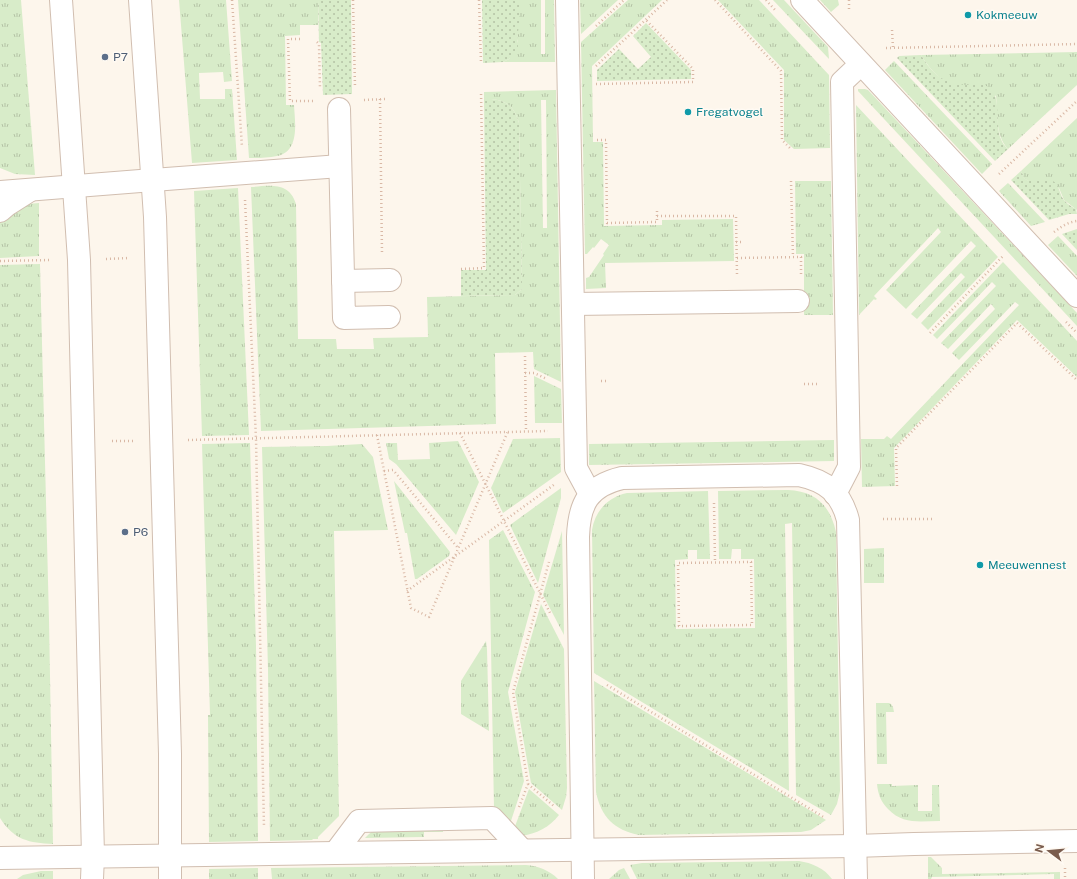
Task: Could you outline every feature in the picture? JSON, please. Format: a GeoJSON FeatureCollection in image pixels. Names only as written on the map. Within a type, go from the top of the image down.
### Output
{"type":"FeatureCollection","features":[{"type":"Feature","properties":{"kind":"street"},"geometry":{"type":"LineString","coordinates":[[61,0],[79,260],[93,856],[92,879]]}},
{"type":"Feature","properties":{"kind":"street"},"geometry":{"type":"LineString","coordinates":[[140,0],[156,217],[170,754],[170,879]]}},
{"type":"Feature","properties":{"kind":"street"},"geometry":{"type":"LineString","coordinates":[[567,0],[568,38],[562,76],[573,304],[581,381],[575,430],[576,468],[590,494]]}},
{"type":"Feature","properties":{"kind":"street"},"geometry":{"type":"LineString","coordinates":[[802,0],[1077,296]]}},
{"type":"Feature","properties":{"kind":"street"},"geometry":{"type":"LineString","coordinates":[[835,494],[849,467],[842,82],[861,64]]}},
{"type":"Feature","properties":{"kind":"street"},"geometry":{"type":"LineString","coordinates":[[338,109],[344,318],[389,317]]}},
{"type":"Feature","properties":{"kind":"street"},"geometry":{"type":"LineString","coordinates":[[0,192],[340,166]]}},
{"type":"Feature","properties":{"kind":"street"},"geometry":{"type":"LineString","coordinates":[[0,211],[32,189]]}},
{"type":"Feature","properties":{"kind":"street"},"geometry":{"type":"LineString","coordinates":[[343,281],[387,280]]}},
{"type":"Feature","properties":{"kind":"street"},"geometry":{"type":"LineString","coordinates":[[573,304],[798,301]]}},
{"type":"Feature","properties":{"kind":"street"},"geometry":{"type":"LineString","coordinates":[[583,879],[578,537],[578,523],[582,507],[590,494],[600,486],[610,481],[622,478],[799,475],[822,482],[832,490],[839,498],[845,509],[848,520],[856,879]]}},
{"type":"Feature","properties":{"kind":"street"},"geometry":{"type":"LineString","coordinates":[[335,853],[359,821],[492,818],[515,843]]}},
{"type":"Feature","properties":{"kind":"street"},"geometry":{"type":"LineString","coordinates":[[0,858],[335,853],[515,843],[583,849],[855,841],[914,851],[1077,841]]}},
{"type":"Feature","properties":{"kind":"path"},"geometry":{"type":"LineString","coordinates":[[232,0],[244,173],[256,439],[265,854]]}},
{"type":"Feature","properties":{"kind":"path"},"geometry":{"type":"LineString","coordinates":[[353,0],[355,92]]}},
{"type":"Feature","properties":{"kind":"path"},"geometry":{"type":"LineString","coordinates":[[479,0],[480,63]]}},
{"type":"Feature","properties":{"kind":"path"},"geometry":{"type":"LineString","coordinates":[[568,38],[583,38],[624,0]]}},
{"type":"Feature","properties":{"kind":"path"},"geometry":{"type":"LineString","coordinates":[[595,69],[595,67],[667,0]]}},
{"type":"Feature","properties":{"kind":"path"},"geometry":{"type":"LineString","coordinates":[[715,0],[781,71],[782,140],[791,149]]}},
{"type":"Feature","properties":{"kind":"path"},"geometry":{"type":"LineString","coordinates":[[595,92],[595,84],[693,82],[693,69],[646,20]]}},
{"type":"Feature","properties":{"kind":"path"},"geometry":{"type":"LineString","coordinates":[[892,30],[892,48]]}},
{"type":"Feature","properties":{"kind":"path"},"geometry":{"type":"LineString","coordinates":[[290,101],[288,39],[300,39]]}},
{"type":"Feature","properties":{"kind":"path"},"geometry":{"type":"LineString","coordinates":[[317,42],[319,44],[320,93]]}},
{"type":"Feature","properties":{"kind":"path"},"geometry":{"type":"LineString","coordinates":[[861,64],[878,48],[1077,44]]}},
{"type":"Feature","properties":{"kind":"path"},"geometry":{"type":"LineString","coordinates":[[460,269],[484,268],[481,92]]}},
{"type":"Feature","properties":{"kind":"path"},"geometry":{"type":"LineString","coordinates":[[380,99],[387,280]]}},
{"type":"Feature","properties":{"kind":"path"},"geometry":{"type":"LineString","coordinates":[[980,192],[1077,101]]}},
{"type":"Feature","properties":{"kind":"path"},"geometry":{"type":"LineString","coordinates":[[596,140],[606,140],[607,223],[657,222],[656,210]]}},
{"type":"Feature","properties":{"kind":"path"},"geometry":{"type":"LineString","coordinates":[[791,181],[793,257]]}},
{"type":"Feature","properties":{"kind":"path"},"geometry":{"type":"LineString","coordinates":[[657,216],[736,216],[737,302]]}},
{"type":"Feature","properties":{"kind":"path"},"geometry":{"type":"LineString","coordinates":[[736,242],[744,242]]}},
{"type":"Feature","properties":{"kind":"path"},"geometry":{"type":"LineString","coordinates":[[930,333],[1004,255]]}},
{"type":"Feature","properties":{"kind":"path"},"geometry":{"type":"LineString","coordinates":[[737,258],[800,257],[801,279]]}},
{"type":"Feature","properties":{"kind":"path"},"geometry":{"type":"LineString","coordinates":[[897,486],[896,448],[1017,323],[1077,380]]}},
{"type":"Feature","properties":{"kind":"path"},"geometry":{"type":"LineString","coordinates":[[525,356],[526,431]]}},
{"type":"Feature","properties":{"kind":"path"},"geometry":{"type":"LineString","coordinates":[[804,384],[820,384]]}},
{"type":"Feature","properties":{"kind":"path"},"geometry":{"type":"LineString","coordinates":[[256,439],[575,430]]}},
{"type":"Feature","properties":{"kind":"path"},"geometry":{"type":"LineString","coordinates":[[377,435],[411,608],[429,617],[508,431]]}},
{"type":"Feature","properties":{"kind":"path"},"geometry":{"type":"LineString","coordinates":[[460,433],[551,614]]}},
{"type":"Feature","properties":{"kind":"path"},"geometry":{"type":"LineString","coordinates":[[407,590],[576,468]]}},
{"type":"Feature","properties":{"kind":"path"},"geometry":{"type":"LineString","coordinates":[[384,471],[394,471],[458,548]]}},
{"type":"Feature","properties":{"kind":"path"},"geometry":{"type":"LineString","coordinates":[[713,477],[714,562]]}},
{"type":"Feature","properties":{"kind":"path"},"geometry":{"type":"LineString","coordinates":[[883,519],[935,518]]}},
{"type":"Feature","properties":{"kind":"path"},"geometry":{"type":"LineString","coordinates":[[515,843],[528,784],[513,692],[551,555]]}},
{"type":"Feature","properties":{"kind":"path"},"geometry":{"type":"LineString","coordinates":[[714,562],[751,562],[752,625],[679,626],[678,563],[714,562]]}},
{"type":"Feature","properties":{"kind":"path"},"geometry":{"type":"LineString","coordinates":[[580,668],[855,841]]}},
{"type":"Feature","properties":{"kind":"green space"},"geometry":{"type":"Polygon","coordinates":[[[0,0],[21,0],[35,175],[15,174],[0,168],[0,0]]]}},
{"type":"Feature","properties":{"kind":"green space"},"geometry":{"type":"Polygon","coordinates":[[[179,0],[226,0],[232,81],[224,82],[223,72],[199,73],[200,99],[225,99],[225,89],[232,89],[237,160],[192,163],[179,0]]]}},
{"type":"Feature","properties":{"kind":"green space"},"geometry":{"type":"Polygon","coordinates":[[[238,0],[318,0],[318,25],[300,25],[300,35],[285,36],[286,105],[294,105],[295,128],[293,142],[290,148],[277,156],[267,158],[249,158],[238,0]]]}},
{"type":"Feature","properties":{"kind":"green space"},"geometry":{"type":"Polygon","coordinates":[[[318,0],[351,0],[352,94],[323,95],[321,43],[319,42],[318,0]]]}},
{"type":"Feature","properties":{"kind":"green space"},"geometry":{"type":"Polygon","coordinates":[[[482,0],[519,0],[518,47],[509,59],[503,62],[483,63],[482,0]]]}},
{"type":"Feature","properties":{"kind":"green space"},"geometry":{"type":"Polygon","coordinates":[[[519,0],[541,0],[541,54],[545,54],[545,0],[554,0],[555,62],[503,62],[509,59],[518,43],[519,0]]]}},
{"type":"Feature","properties":{"kind":"green space"},"geometry":{"type":"Polygon","coordinates":[[[580,0],[618,0],[581,34],[580,0]]]}},
{"type":"Feature","properties":{"kind":"green space"},"geometry":{"type":"Polygon","coordinates":[[[628,0],[662,0],[592,66],[593,142],[603,142],[604,226],[662,225],[662,220],[733,219],[734,261],[605,263],[606,288],[586,289],[586,278],[589,277],[609,245],[601,239],[594,248],[593,247],[587,254],[585,254],[581,42],[628,0]]]}},
{"type":"Feature","properties":{"kind":"green space"},"geometry":{"type":"Polygon","coordinates":[[[718,0],[759,0],[829,75],[830,148],[794,149],[784,140],[784,70],[718,0]]]}},
{"type":"Feature","properties":{"kind":"green space"},"geometry":{"type":"Polygon","coordinates":[[[773,0],[784,0],[828,47],[829,59],[773,0]]]}},
{"type":"Feature","properties":{"kind":"green space"},"geometry":{"type":"Polygon","coordinates":[[[820,0],[838,0],[839,5],[831,12],[820,0]]]}},
{"type":"Feature","properties":{"kind":"green space"},"geometry":{"type":"Polygon","coordinates":[[[646,23],[691,70],[691,79],[597,81],[597,70],[619,49],[638,69],[651,57],[633,36],[646,23]]]}},
{"type":"Feature","properties":{"kind":"green space"},"geometry":{"type":"Polygon","coordinates":[[[1077,52],[1077,85],[1008,149],[999,131],[996,96],[976,87],[956,85],[943,80],[929,67],[921,55],[1077,52]]]}},
{"type":"Feature","properties":{"kind":"green space"},"geometry":{"type":"Polygon","coordinates":[[[921,55],[930,68],[941,78],[954,84],[984,85],[989,87],[994,93],[997,105],[999,133],[1002,142],[1008,149],[995,161],[897,58],[899,56],[921,55]]]}},
{"type":"Feature","properties":{"kind":"green space"},"geometry":{"type":"Polygon","coordinates":[[[894,61],[992,164],[982,174],[885,70],[894,61]]]}},
{"type":"Feature","properties":{"kind":"green space"},"geometry":{"type":"Polygon","coordinates":[[[858,89],[868,90],[1077,313],[1077,326],[858,91],[858,89]]]}},
{"type":"Feature","properties":{"kind":"green space"},"geometry":{"type":"Polygon","coordinates":[[[556,90],[561,382],[534,369],[533,352],[495,353],[496,424],[261,431],[251,187],[278,186],[289,192],[296,204],[298,339],[336,339],[337,349],[374,349],[373,338],[428,337],[427,297],[515,295],[522,289],[519,123],[517,116],[511,107],[502,101],[484,99],[484,92],[556,90]],[[541,100],[543,228],[547,228],[546,100],[541,100]]]}},
{"type":"Feature","properties":{"kind":"green space"},"geometry":{"type":"Polygon","coordinates":[[[484,99],[502,101],[507,104],[514,111],[519,123],[522,289],[515,295],[461,296],[461,270],[486,270],[484,99]]]}},
{"type":"Feature","properties":{"kind":"green space"},"geometry":{"type":"Polygon","coordinates":[[[856,105],[998,257],[928,330],[921,323],[965,277],[961,273],[917,319],[911,314],[976,246],[971,241],[906,309],[886,290],[941,232],[938,228],[874,296],[877,299],[874,299],[859,315],[856,105]]]}},
{"type":"Feature","properties":{"kind":"green space"},"geometry":{"type":"Polygon","coordinates":[[[1077,118],[1077,210],[1064,200],[1059,188],[1044,180],[1027,180],[1022,175],[1021,171],[1077,118]]]}},
{"type":"Feature","properties":{"kind":"green space"},"geometry":{"type":"Polygon","coordinates":[[[1021,171],[1026,180],[1053,181],[1058,187],[1064,200],[1076,209],[1077,214],[1069,214],[1049,220],[1011,180],[1021,171]]]}},
{"type":"Feature","properties":{"kind":"green space"},"geometry":{"type":"Polygon","coordinates":[[[795,181],[831,181],[833,315],[804,315],[804,254],[796,254],[795,181]]]}},
{"type":"Feature","properties":{"kind":"green space"},"geometry":{"type":"Polygon","coordinates":[[[1008,183],[1045,222],[1031,226],[999,191],[1008,183]]]}},
{"type":"Feature","properties":{"kind":"green space"},"geometry":{"type":"Polygon","coordinates":[[[238,188],[249,435],[202,436],[194,191],[238,188]]]}},
{"type":"Feature","properties":{"kind":"green space"},"geometry":{"type":"Polygon","coordinates":[[[39,203],[39,256],[0,258],[0,223],[2,219],[27,204],[39,203]]]}},
{"type":"Feature","properties":{"kind":"green space"},"geometry":{"type":"Polygon","coordinates":[[[1077,229],[1077,250],[1062,234],[1077,229]]]}},
{"type":"Feature","properties":{"kind":"green space"},"geometry":{"type":"Polygon","coordinates":[[[1058,236],[1077,256],[1077,276],[1048,245],[1058,236]]]}},
{"type":"Feature","properties":{"kind":"green space"},"geometry":{"type":"Polygon","coordinates":[[[1003,262],[1077,341],[1077,377],[1017,320],[894,448],[895,486],[862,487],[861,439],[884,439],[887,436],[891,439],[1019,305],[1015,302],[959,360],[952,353],[995,309],[991,304],[948,349],[941,343],[996,286],[992,282],[937,339],[933,335],[1003,262]]]}},
{"type":"Feature","properties":{"kind":"green space"},"geometry":{"type":"Polygon","coordinates":[[[40,264],[53,844],[37,843],[23,839],[11,831],[0,818],[0,265],[40,264]]]}},
{"type":"Feature","properties":{"kind":"green space"},"geometry":{"type":"Polygon","coordinates":[[[534,376],[561,389],[562,423],[535,423],[534,376]]]}},
{"type":"Feature","properties":{"kind":"green space"},"geometry":{"type":"Polygon","coordinates":[[[560,438],[561,472],[503,513],[491,488],[513,439],[560,438]]]}},
{"type":"Feature","properties":{"kind":"green space"},"geometry":{"type":"Polygon","coordinates":[[[834,440],[834,461],[589,465],[589,444],[834,440]]]}},
{"type":"Feature","properties":{"kind":"green space"},"geometry":{"type":"Polygon","coordinates":[[[458,441],[479,482],[456,535],[396,464],[389,459],[386,443],[397,443],[398,460],[430,459],[429,443],[458,441]]]}},
{"type":"Feature","properties":{"kind":"green space"},"geometry":{"type":"Polygon","coordinates":[[[250,443],[256,646],[258,841],[209,842],[208,715],[210,715],[202,444],[250,443]]]}},
{"type":"Feature","properties":{"kind":"green space"},"geometry":{"type":"Polygon","coordinates":[[[362,444],[373,457],[388,530],[334,531],[339,816],[318,837],[318,839],[270,841],[268,670],[262,447],[362,444]]]}},
{"type":"Feature","properties":{"kind":"green space"},"geometry":{"type":"Polygon","coordinates":[[[394,481],[450,552],[449,556],[417,579],[415,579],[407,533],[405,533],[394,481]]]}},
{"type":"Feature","properties":{"kind":"green space"},"geometry":{"type":"Polygon","coordinates":[[[561,488],[561,498],[538,583],[510,525],[561,488]]]}},
{"type":"Feature","properties":{"kind":"green space"},"geometry":{"type":"Polygon","coordinates":[[[788,490],[806,493],[820,501],[830,514],[836,532],[840,791],[837,804],[831,815],[796,795],[792,523],[785,524],[789,791],[594,673],[592,530],[599,511],[608,501],[627,493],[708,491],[710,559],[697,559],[697,550],[688,550],[688,559],[675,560],[676,629],[755,628],[754,559],[741,559],[741,549],[732,549],[731,559],[719,559],[718,491],[788,490]]]}},
{"type":"Feature","properties":{"kind":"green space"},"geometry":{"type":"Polygon","coordinates":[[[503,530],[535,592],[508,692],[524,781],[510,824],[494,809],[489,540],[503,530]]]}},
{"type":"Feature","properties":{"kind":"green space"},"geometry":{"type":"Polygon","coordinates":[[[562,531],[564,635],[543,595],[562,531]]]}},
{"type":"Feature","properties":{"kind":"green space"},"geometry":{"type":"Polygon","coordinates":[[[884,548],[884,583],[864,583],[864,549],[884,548]]]}},
{"type":"Feature","properties":{"kind":"green space"},"geometry":{"type":"Polygon","coordinates":[[[541,604],[564,649],[567,788],[562,810],[531,783],[515,692],[541,604]]]}},
{"type":"Feature","properties":{"kind":"green space"},"geometry":{"type":"Polygon","coordinates":[[[486,641],[489,731],[461,714],[461,681],[486,641]]]}},
{"type":"Feature","properties":{"kind":"green space"},"geometry":{"type":"Polygon","coordinates":[[[594,681],[826,820],[811,830],[801,832],[639,835],[622,830],[605,815],[601,809],[596,792],[594,681]]]}},
{"type":"Feature","properties":{"kind":"green space"},"geometry":{"type":"Polygon","coordinates":[[[876,703],[891,704],[894,712],[886,712],[887,764],[877,764],[876,703]]]}},
{"type":"Feature","properties":{"kind":"green space"},"geometry":{"type":"Polygon","coordinates":[[[877,784],[892,784],[892,786],[918,785],[918,811],[932,811],[932,785],[939,785],[940,821],[912,821],[900,818],[883,804],[877,784]]]}},
{"type":"Feature","properties":{"kind":"green space"},"geometry":{"type":"Polygon","coordinates":[[[529,789],[559,815],[542,829],[532,834],[521,836],[514,829],[529,789]]]}},
{"type":"Feature","properties":{"kind":"green space"},"geometry":{"type":"Polygon","coordinates":[[[443,829],[443,832],[424,832],[424,837],[365,838],[373,831],[443,829]]]}},
{"type":"Feature","properties":{"kind":"green space"},"geometry":{"type":"Polygon","coordinates":[[[928,857],[931,857],[942,868],[942,874],[1060,872],[1060,879],[1054,879],[1054,874],[932,877],[931,879],[928,879],[928,857]]]}},
{"type":"Feature","properties":{"kind":"green space"},"geometry":{"type":"Polygon","coordinates":[[[799,861],[809,863],[817,867],[829,875],[832,879],[637,879],[630,865],[642,863],[799,861]]]}},
{"type":"Feature","properties":{"kind":"green space"},"geometry":{"type":"Polygon","coordinates":[[[526,865],[543,869],[558,879],[272,879],[271,868],[526,865]]]}},
{"type":"Feature","properties":{"kind":"green space"},"geometry":{"type":"Polygon","coordinates":[[[258,868],[258,879],[209,879],[209,869],[258,868]]]}},
{"type":"Feature","properties":{"kind":"green space"},"geometry":{"type":"Polygon","coordinates":[[[624,868],[630,879],[609,879],[619,870],[624,868]]]}},
{"type":"Feature","properties":{"kind":"green space"},"geometry":{"type":"Polygon","coordinates":[[[41,871],[53,871],[53,879],[17,879],[23,875],[41,871]]]}},
{"type":"Feature","properties":{"kind":"place","name":"Kokmeeuw"},"geometry":{"type":"Point","coordinates":[968,15]}},
{"type":"Feature","properties":{"kind":"place","name":"P7"},"geometry":{"type":"Point","coordinates":[105,57]}},
{"type":"Feature","properties":{"kind":"place","name":"Fregatvogel"},"geometry":{"type":"Point","coordinates":[688,112]}},
{"type":"Feature","properties":{"kind":"place","name":"P6"},"geometry":{"type":"Point","coordinates":[125,532]}},
{"type":"Feature","properties":{"kind":"place","name":"Meeuwennest"},"geometry":{"type":"Point","coordinates":[980,565]}}]}
